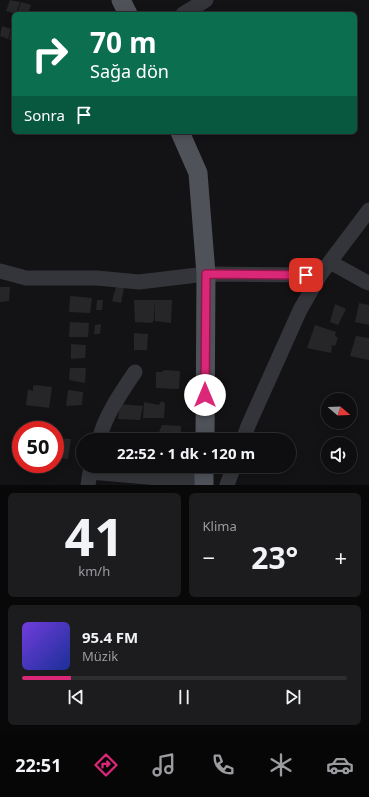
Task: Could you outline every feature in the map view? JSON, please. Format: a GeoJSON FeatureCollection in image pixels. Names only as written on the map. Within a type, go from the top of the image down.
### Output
{"type":"FeatureCollection","features":[{"type":"Feature","properties":{"kind":"main road"},"geometry":{"type":"LineString","coordinates":[[121,0],[127,12]]}},
{"type":"Feature","properties":{"kind":"main road"},"geometry":{"type":"LineString","coordinates":[[181,134],[198,173],[206,274],[204,433]]}},
{"type":"Feature","properties":{"kind":"street"},"geometry":{"type":"LineString","coordinates":[[186,12],[206,0]]}},
{"type":"Feature","properties":{"kind":"street"},"geometry":{"type":"LineString","coordinates":[[246,433],[300,310],[320,275],[369,210]]}},
{"type":"Feature","properties":{"kind":"street"},"geometry":{"type":"LineString","coordinates":[[330,262],[366,282],[369,282]]}},
{"type":"Feature","properties":{"kind":"street"},"geometry":{"type":"LineString","coordinates":[[0,271],[26,278],[97,278],[139,282],[206,274],[320,275]]}},
{"type":"Feature","properties":{"kind":"street"},"geometry":{"type":"LineString","coordinates":[[101,433],[122,391],[135,372]]}},
{"type":"Feature","properties":{"kind":"street"},"geometry":{"type":"LineString","coordinates":[[227,485],[231,473]]}},
{"type":"Feature","properties":{"kind":"street"},"geometry":{"type":"LineString","coordinates":[[90,474],[204,478]]}},
{"type":"Feature","properties":{"kind":"building"},"geometry":{"type":"Polygon","coordinates":[[[10,0],[20,2],[17,12],[12,13],[6,11],[10,0]]]}},
{"type":"Feature","properties":{"kind":"building"},"geometry":{"type":"Polygon","coordinates":[[[21,2],[31,5],[29,12],[18,12],[21,2]]]}},
{"type":"Feature","properties":{"kind":"building"},"geometry":{"type":"Polygon","coordinates":[[[2,26],[11,29],[8,39],[0,36],[2,26]]]}},
{"type":"Feature","properties":{"kind":"building"},"geometry":{"type":"Polygon","coordinates":[[[12,29],[12,41],[9,39],[12,29]]]}},
{"type":"Feature","properties":{"kind":"building"},"geometry":{"type":"Polygon","coordinates":[[[0,287],[10,287],[9,301],[0,302],[0,287]]]}},
{"type":"Feature","properties":{"kind":"building"},"geometry":{"type":"Polygon","coordinates":[[[116,287],[124,288],[121,303],[112,301],[116,287]]]}},
{"type":"Feature","properties":{"kind":"building"},"geometry":{"type":"Polygon","coordinates":[[[70,296],[92,298],[90,313],[69,312],[70,296]]]}},
{"type":"Feature","properties":{"kind":"building"},"geometry":{"type":"Polygon","coordinates":[[[97,300],[103,300],[102,310],[96,310],[97,300]]]}},
{"type":"Feature","properties":{"kind":"building"},"geometry":{"type":"Polygon","coordinates":[[[134,300],[155,300],[154,320],[152,323],[135,322],[134,300]]]}},
{"type":"Feature","properties":{"kind":"building"},"geometry":{"type":"Polygon","coordinates":[[[155,300],[172,300],[171,323],[155,321],[155,300]]]}},
{"type":"Feature","properties":{"kind":"building"},"geometry":{"type":"Polygon","coordinates":[[[359,303],[369,305],[369,325],[355,322],[359,303]]]}},
{"type":"Feature","properties":{"kind":"building"},"geometry":{"type":"Polygon","coordinates":[[[335,304],[346,309],[338,325],[330,322],[335,304]]]}},
{"type":"Feature","properties":{"kind":"building"},"geometry":{"type":"Polygon","coordinates":[[[70,322],[89,323],[88,337],[69,337],[70,322]]]}},
{"type":"Feature","properties":{"kind":"building"},"geometry":{"type":"Polygon","coordinates":[[[101,324],[100,334],[94,334],[95,325],[101,324]]]}},
{"type":"Feature","properties":{"kind":"building"},"geometry":{"type":"Polygon","coordinates":[[[315,325],[336,332],[335,336],[338,338],[335,346],[332,345],[331,353],[307,348],[315,325]]]}},
{"type":"Feature","properties":{"kind":"building"},"geometry":{"type":"Polygon","coordinates":[[[134,333],[148,334],[147,350],[134,350],[134,333]]]}},
{"type":"Feature","properties":{"kind":"building"},"geometry":{"type":"Polygon","coordinates":[[[356,336],[369,338],[369,360],[350,356],[356,336]]]}},
{"type":"Feature","properties":{"kind":"building"},"geometry":{"type":"Polygon","coordinates":[[[71,344],[86,345],[85,358],[71,359],[71,344]]]}},
{"type":"Feature","properties":{"kind":"building"},"geometry":{"type":"Polygon","coordinates":[[[70,368],[86,368],[85,383],[69,380],[70,368]]]}},
{"type":"Feature","properties":{"kind":"building"},"geometry":{"type":"Polygon","coordinates":[[[164,370],[180,371],[179,389],[156,388],[156,372],[162,372],[164,370]]]}},
{"type":"Feature","properties":{"kind":"building"},"geometry":{"type":"Polygon","coordinates":[[[33,386],[52,387],[49,408],[26,405],[28,389],[33,391],[33,386]]]}},
{"type":"Feature","properties":{"kind":"building"},"geometry":{"type":"Polygon","coordinates":[[[68,390],[83,392],[82,405],[66,406],[68,390]]]}},
{"type":"Feature","properties":{"kind":"building"},"geometry":{"type":"Polygon","coordinates":[[[161,401],[165,403],[164,418],[143,418],[144,402],[159,405],[161,401]]]}},
{"type":"Feature","properties":{"kind":"building"},"geometry":{"type":"Polygon","coordinates":[[[120,404],[143,406],[140,420],[118,419],[120,404]]]}},
{"type":"Feature","properties":{"kind":"building"},"geometry":{"type":"Polygon","coordinates":[[[162,425],[181,426],[181,433],[159,432],[162,425]]]}},
{"type":"Feature","properties":{"kind":"building"},"geometry":{"type":"Polygon","coordinates":[[[64,439],[71,439],[68,459],[64,458],[64,439]]]}},
{"type":"Feature","properties":{"kind":"route"},"geometry":{"type":"LineString","coordinates":[[205,395],[206,274],[306,275]]}}]}
